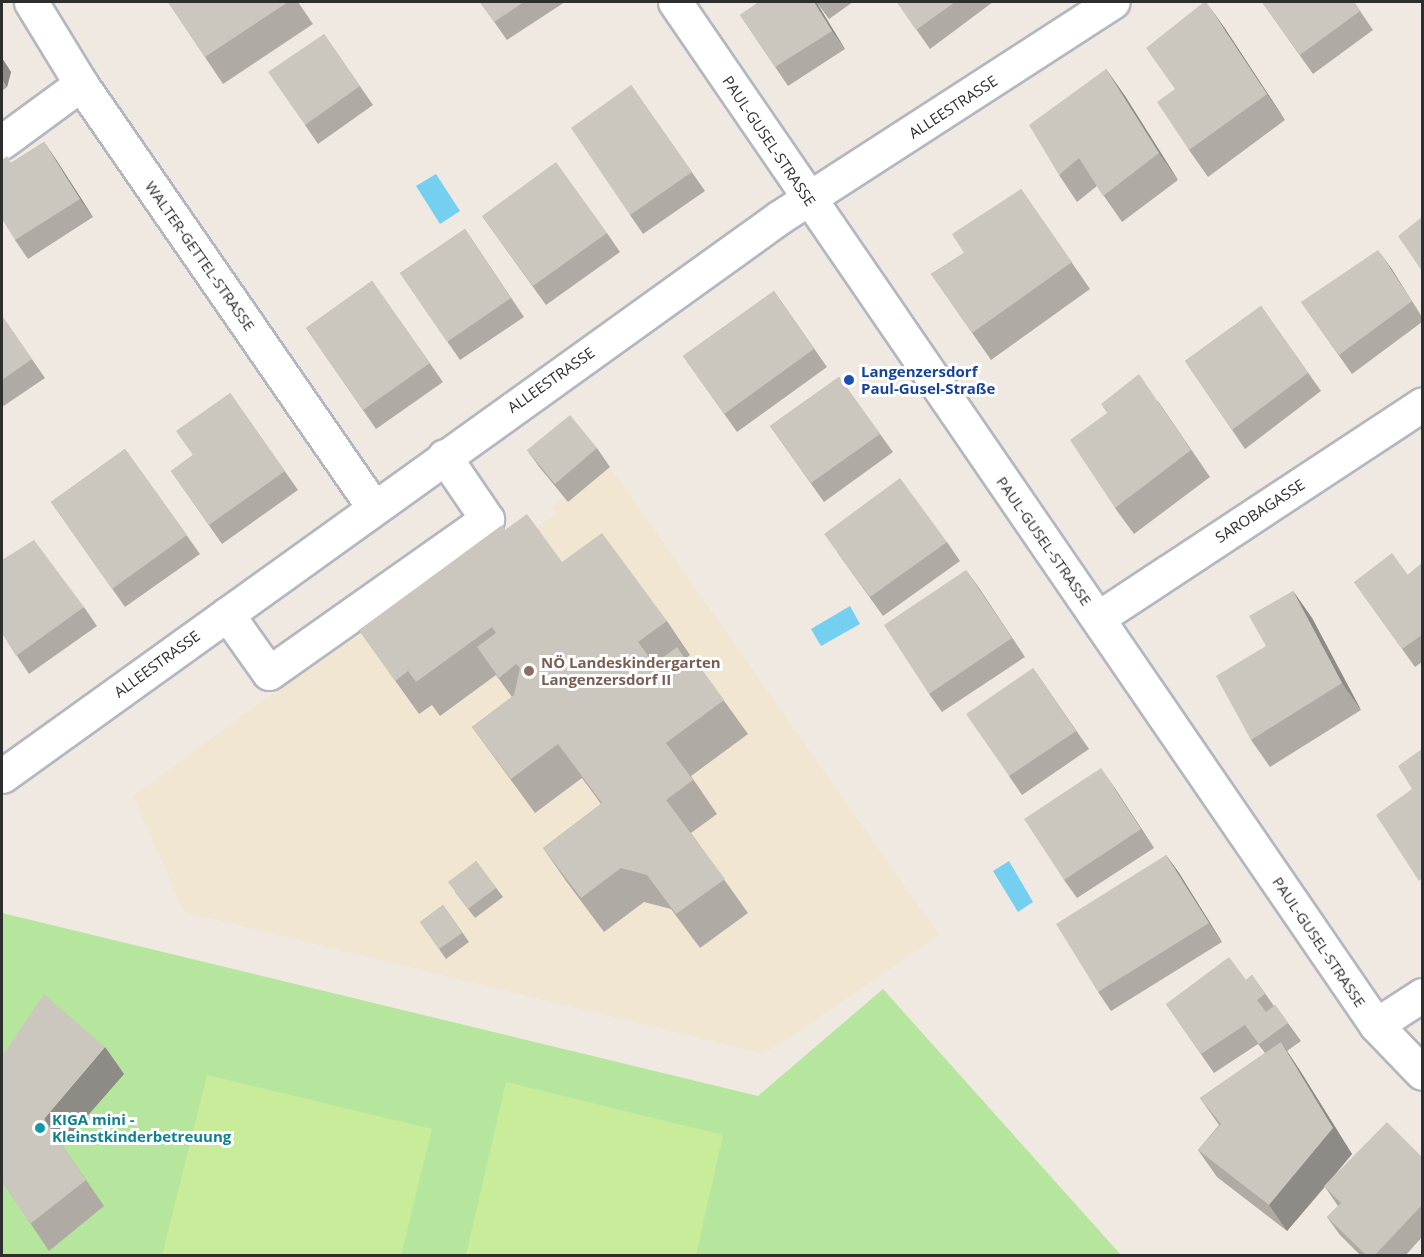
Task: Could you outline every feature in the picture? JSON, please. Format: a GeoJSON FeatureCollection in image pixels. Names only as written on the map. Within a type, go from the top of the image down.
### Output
{"type":"FeatureCollection","features":[{"type":"Feature","properties":{"kind":"street","name":"WALTER-GETTEL-STRASSE"},"geometry":{"type":"LineString","coordinates":[[31,2],[81,84],[374,508]]}},
{"type":"Feature","properties":{"kind":"street","name":"PAUL-GUSEL-STRASSE"},"geometry":{"type":"LineString","coordinates":[[675,2],[807,198],[1376,1025],[1422,1073]]}},
{"type":"Feature","properties":{"kind":"street","name":"ALLEESTRASSE"},"geometry":{"type":"LineString","coordinates":[[2,776],[444,456],[807,198],[861,168],[1112,2]]}},
{"type":"Feature","properties":{"kind":"street"},"geometry":{"type":"LineString","coordinates":[[2,142],[81,84]]}},
{"type":"Feature","properties":{"kind":"street","name":"SAROBAGASSE"},"geometry":{"type":"LineString","coordinates":[[1098,618],[1422,404]]}},
{"type":"Feature","properties":{"kind":"street"},"geometry":{"type":"LineString","coordinates":[[227,614],[269,673],[487,519],[444,456]]}},
{"type":"Feature","properties":{"kind":"street"},"geometry":{"type":"LineString","coordinates":[[1376,1025],[1422,995]]}},
{"type":"Feature","properties":{"kind":"shaded area","name":"NÖ Landeskindergarten Langenzersdorf II"},"geometry":{"type":"Polygon","coordinates":[[[610,467],[939,935],[780,1044],[761,1053],[184,912],[133,796],[497,530],[511,545],[556,514],[551,507],[563,497],[568,502],[610,467]]]}},
{"type":"Feature","properties":{"kind":"green space"},"geometry":{"type":"Polygon","coordinates":[[[2,913],[758,1096],[883,989],[1121,1255],[2,1256],[2,913]]]}},
{"type":"Feature","properties":{"kind":"green space"},"geometry":{"type":"Polygon","coordinates":[[[207,1075],[432,1129],[401,1255],[162,1255],[207,1075]]]}},
{"type":"Feature","properties":{"kind":"green space"},"geometry":{"type":"Polygon","coordinates":[[[506,1082],[723,1135],[696,1255],[466,1255],[506,1082]]]}},
{"type":"Feature","properties":{"kind":"water"},"geometry":{"type":"Polygon","coordinates":[[[436,174],[460,211],[440,224],[416,186],[436,174]]]}},
{"type":"Feature","properties":{"kind":"water"},"geometry":{"type":"Polygon","coordinates":[[[850,606],[860,624],[821,646],[811,629],[850,606]]]}},
{"type":"Feature","properties":{"kind":"water"},"geometry":{"type":"Polygon","coordinates":[[[1009,861],[1033,902],[1018,912],[993,871],[1009,861]]]}},
{"type":"Feature","properties":{"kind":"building"},"geometry":{"type":"Polygon","coordinates":[[[168,2],[288,2],[205,57],[168,2]]]}},
{"type":"Feature","properties":{"kind":"building"},"geometry":{"type":"Polygon","coordinates":[[[480,2],[524,2],[494,22],[480,2]]]}},
{"type":"Feature","properties":{"kind":"building"},"geometry":{"type":"Polygon","coordinates":[[[759,2],[814,2],[832,31],[775,67],[740,15],[759,2]]]}},
{"type":"Feature","properties":{"kind":"building"},"geometry":{"type":"Polygon","coordinates":[[[897,2],[955,2],[916,30],[897,2]]]}},
{"type":"Feature","properties":{"kind":"building"},"geometry":{"type":"Polygon","coordinates":[[[1204,2],[1267,94],[1189,150],[1157,102],[1175,89],[1146,48],[1204,2]]]}},
{"type":"Feature","properties":{"kind":"building"},"geometry":{"type":"Polygon","coordinates":[[[1262,2],[1354,2],[1360,11],[1300,55],[1262,2]]]}},
{"type":"Feature","properties":{"kind":"building"},"geometry":{"type":"Polygon","coordinates":[[[324,34],[360,86],[305,125],[268,72],[324,34]]]}},
{"type":"Feature","properties":{"kind":"building"},"geometry":{"type":"Polygon","coordinates":[[[1106,69],[1159,153],[1103,196],[1079,158],[1059,175],[1029,125],[1106,69]]]}},
{"type":"Feature","properties":{"kind":"building"},"geometry":{"type":"Polygon","coordinates":[[[631,85],[692,172],[630,215],[571,128],[631,85]]]}},
{"type":"Feature","properties":{"kind":"building"},"geometry":{"type":"Polygon","coordinates":[[[44,142],[80,199],[15,240],[2,219],[2,160],[7,156],[11,163],[44,142]]]}},
{"type":"Feature","properties":{"kind":"building"},"geometry":{"type":"Polygon","coordinates":[[[556,162],[607,233],[533,286],[482,216],[556,162]]]}},
{"type":"Feature","properties":{"kind":"building"},"geometry":{"type":"Polygon","coordinates":[[[1021,189],[1072,262],[972,333],[931,274],[964,253],[952,234],[1021,189]]]}},
{"type":"Feature","properties":{"kind":"building"},"geometry":{"type":"Polygon","coordinates":[[[1422,217],[1422,271],[1398,236],[1422,217]]]}},
{"type":"Feature","properties":{"kind":"building"},"geometry":{"type":"Polygon","coordinates":[[[465,229],[511,298],[447,342],[400,273],[465,229]]]}},
{"type":"Feature","properties":{"kind":"building"},"geometry":{"type":"Polygon","coordinates":[[[1378,250],[1412,301],[1339,355],[1301,302],[1378,250]]]}},
{"type":"Feature","properties":{"kind":"building"},"geometry":{"type":"Polygon","coordinates":[[[372,281],[430,363],[363,410],[306,328],[372,281]]]}},
{"type":"Feature","properties":{"kind":"building"},"geometry":{"type":"Polygon","coordinates":[[[774,291],[814,349],[724,414],[683,356],[774,291]]]}},
{"type":"Feature","properties":{"kind":"building"},"geometry":{"type":"Polygon","coordinates":[[[1261,306],[1308,373],[1232,430],[1185,361],[1261,306]]]}},
{"type":"Feature","properties":{"kind":"building"},"geometry":{"type":"Polygon","coordinates":[[[2,316],[32,359],[2,380],[2,316]]]}},
{"type":"Feature","properties":{"kind":"building"},"geometry":{"type":"Polygon","coordinates":[[[1139,374],[1191,450],[1115,508],[1070,440],[1107,413],[1101,404],[1139,374]]]}},
{"type":"Feature","properties":{"kind":"building"},"geometry":{"type":"Polygon","coordinates":[[[839,377],[880,434],[811,483],[770,426],[839,377]]]}},
{"type":"Feature","properties":{"kind":"building"},"geometry":{"type":"Polygon","coordinates":[[[230,393],[285,471],[209,525],[171,471],[193,455],[176,431],[230,393]]]}},
{"type":"Feature","properties":{"kind":"building"},"geometry":{"type":"Polygon","coordinates":[[[570,415],[597,448],[555,484],[527,450],[570,415]]]}},
{"type":"Feature","properties":{"kind":"building"},"geometry":{"type":"Polygon","coordinates":[[[125,449],[187,535],[112,589],[51,502],[125,449]]]}},
{"type":"Feature","properties":{"kind":"building"},"geometry":{"type":"Polygon","coordinates":[[[900,478],[947,542],[870,597],[824,534],[900,478]]]}},
{"type":"Feature","properties":{"kind":"building"},"geometry":{"type":"Polygon","coordinates":[[[527,514],[562,562],[602,533],[667,621],[638,642],[654,664],[677,647],[688,663],[694,659],[724,700],[666,743],[693,780],[666,800],[725,879],[676,914],[647,875],[621,868],[581,898],[543,848],[602,803],[558,744],[511,779],[472,727],[514,695],[520,668],[516,664],[499,678],[477,647],[496,633],[492,627],[416,682],[408,671],[395,681],[359,630],[502,525],[505,530],[527,514]]]}},
{"type":"Feature","properties":{"kind":"building"},"geometry":{"type":"Polygon","coordinates":[[[34,540],[84,607],[16,656],[2,633],[2,560],[34,540]]]}},
{"type":"Feature","properties":{"kind":"building"},"geometry":{"type":"Polygon","coordinates":[[[1392,553],[1408,575],[1422,563],[1422,635],[1402,649],[1354,582],[1392,553]]]}},
{"type":"Feature","properties":{"kind":"building"},"geometry":{"type":"Polygon","coordinates":[[[966,570],[1012,638],[929,694],[884,625],[966,570]]]}},
{"type":"Feature","properties":{"kind":"building"},"geometry":{"type":"Polygon","coordinates":[[[1293,591],[1342,683],[1251,740],[1216,676],[1266,646],[1249,616],[1293,591]]]}},
{"type":"Feature","properties":{"kind":"building"},"geometry":{"type":"Polygon","coordinates":[[[1033,668],[1076,731],[1009,776],[966,714],[1033,668]]]}},
{"type":"Feature","properties":{"kind":"building"},"geometry":{"type":"Polygon","coordinates":[[[1422,749],[1422,878],[1419,881],[1376,815],[1412,789],[1398,766],[1422,749]]]}},
{"type":"Feature","properties":{"kind":"building"},"geometry":{"type":"Polygon","coordinates":[[[1101,768],[1141,829],[1064,880],[1024,819],[1101,768]]]}},
{"type":"Feature","properties":{"kind":"building"},"geometry":{"type":"Polygon","coordinates":[[[1166,855],[1209,923],[1098,992],[1056,924],[1166,855]]]}},
{"type":"Feature","properties":{"kind":"building"},"geometry":{"type":"Polygon","coordinates":[[[476,861],[496,888],[468,909],[448,882],[476,861]]]}},
{"type":"Feature","properties":{"kind":"building"},"geometry":{"type":"Polygon","coordinates":[[[443,905],[462,933],[439,949],[420,922],[443,905]]]}},
{"type":"Feature","properties":{"kind":"building"},"geometry":{"type":"Polygon","coordinates":[[[1229,957],[1246,980],[1252,975],[1265,994],[1257,1000],[1266,1012],[1275,1005],[1288,1023],[1259,1044],[1245,1025],[1201,1054],[1166,1004],[1229,957]]]}},
{"type":"Feature","properties":{"kind":"building","name":"KIGA mini - Kleinstkinderbetreuung"},"geometry":{"type":"Polygon","coordinates":[[[44,994],[105,1047],[44,1119],[86,1180],[30,1224],[2,1181],[2,1056],[44,994]]]}},
{"type":"Feature","properties":{"kind":"building"},"geometry":{"type":"Polygon","coordinates":[[[1281,1042],[1333,1128],[1269,1205],[1198,1150],[1221,1124],[1200,1098],[1281,1042]]]}},
{"type":"Feature","properties":{"kind":"building"},"geometry":{"type":"Polygon","coordinates":[[[1387,1122],[1422,1157],[1422,1205],[1374,1256],[1367,1256],[1327,1217],[1341,1203],[1324,1186],[1387,1122]]]}},
{"type":"Feature","properties":{"kind":"place","name":"Langenzersdorf Paul-Gusel-Straße"},"geometry":{"type":"Point","coordinates":[849,380]}},
{"type":"Feature","properties":{"kind":"place","name":"NÖ Landeskindergarten Langenzersdorf II"},"geometry":{"type":"Point","coordinates":[529,671]}},
{"type":"Feature","properties":{"kind":"place","name":"KIGA mini - Kleinstkinderbetreuung"},"geometry":{"type":"Point","coordinates":[40,1128]}}]}
